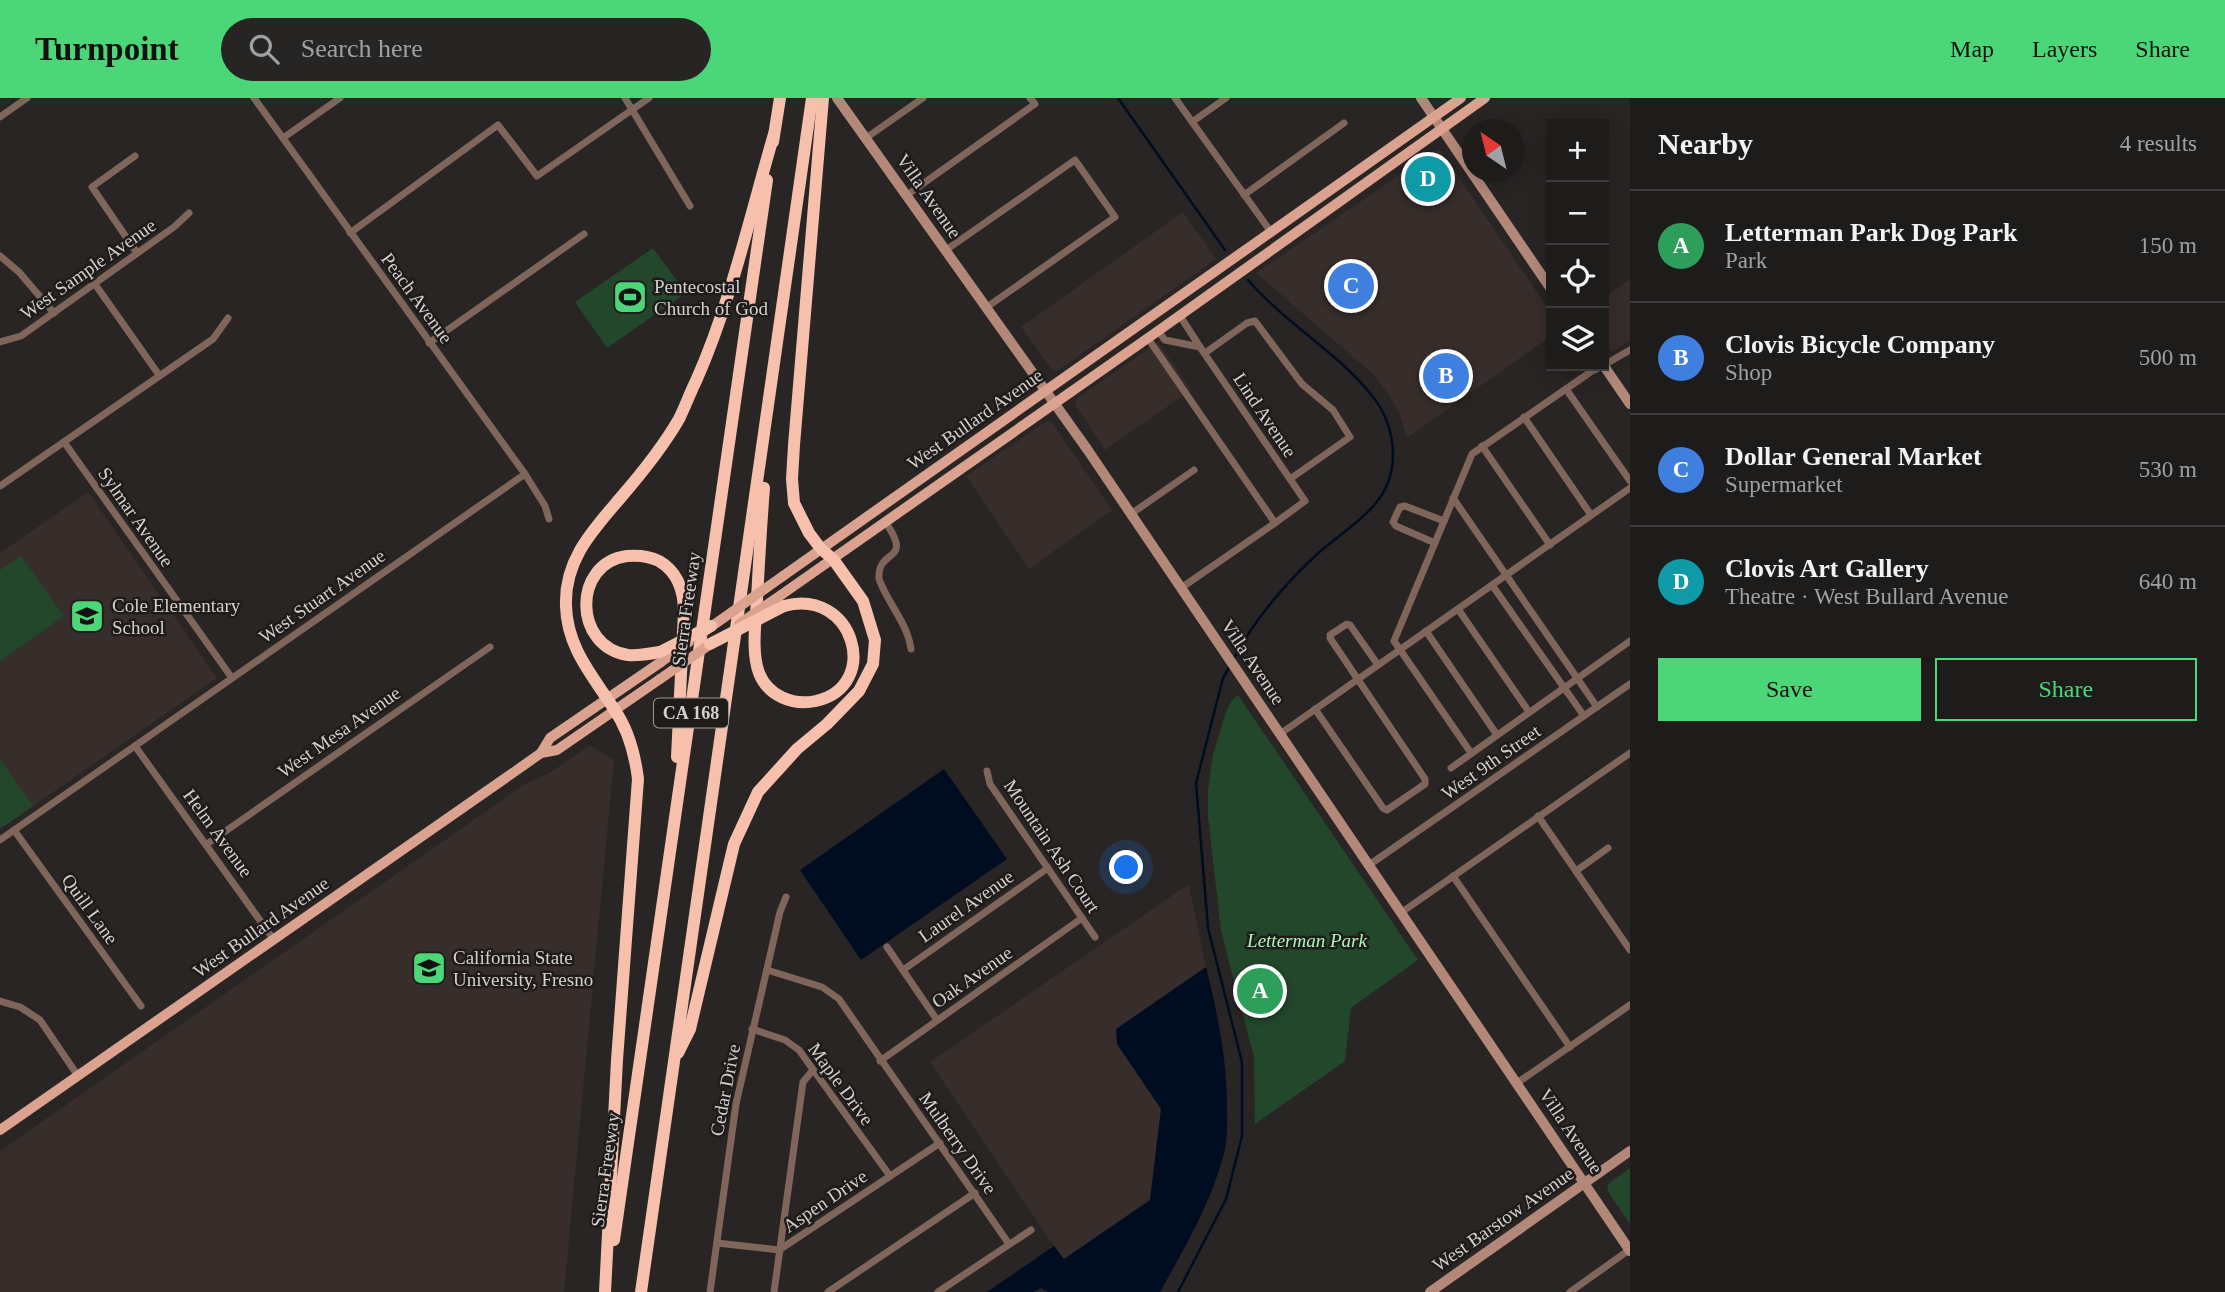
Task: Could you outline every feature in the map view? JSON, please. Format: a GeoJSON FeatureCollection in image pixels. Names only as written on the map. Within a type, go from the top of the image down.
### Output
{"type":"FeatureCollection","features":[{"type":"Feature","properties":{"kind":"highway","name":"Sierra Freeway"},"geometry":{"type":"LineString","coordinates":[[606,1292],[780,98]]}},
{"type":"Feature","properties":{"kind":"highway","name":"CA 168"},"geometry":{"type":"LineString","coordinates":[[641,1292],[812,98]]}},
{"type":"Feature","properties":{"kind":"highway"},"geometry":{"type":"LineString","coordinates":[[674,1063],[690,1029],[734,844],[758,792],[797,749],[827,724],[859,691],[873,664],[875,640],[863,601],[833,559],[821,550],[800,519],[794,503],[792,479],[823,98]]}},
{"type":"Feature","properties":{"kind":"highway"},"geometry":{"type":"LineString","coordinates":[[606,1292],[617,1073],[638,779],[635,759],[616,711],[583,664],[569,633],[565,603],[569,573],[586,540],[629,488],[678,420],[716,336],[774,134]]}},
{"type":"Feature","properties":{"kind":"highway"},"geometry":{"type":"LineString","coordinates":[[710,644],[782,601],[803,603],[825,608],[841,621],[850,635],[854,654],[850,672],[840,688],[824,699],[805,703],[786,700],[771,690],[758,671],[755,635],[768,411]]}},
{"type":"Feature","properties":{"kind":"highway"},"geometry":{"type":"LineString","coordinates":[[673,840],[684,597],[674,575],[659,561],[650,557],[632,556],[611,561],[595,575],[586,594],[585,606],[590,627],[596,637],[614,651],[661,657],[711,626]]}},
{"type":"Feature","properties":{"kind":"main road","name":"Villa Avenue"},"geometry":{"type":"LineString","coordinates":[[837,98],[1055,402],[1630,1251]]}},
{"type":"Feature","properties":{"kind":"main road"},"geometry":{"type":"LineString","coordinates":[[1421,98],[1546,282]]}},
{"type":"Feature","properties":{"kind":"main road","name":"West Bullard Avenue"},"geometry":{"type":"LineString","coordinates":[[711,626],[1461,98]]}},
{"type":"Feature","properties":{"kind":"main road","name":"West Bullard Avenue"},"geometry":{"type":"LineString","coordinates":[[782,601],[833,559],[1485,98]]}},
{"type":"Feature","properties":{"kind":"main road"},"geometry":{"type":"LineString","coordinates":[[1343,200],[1346,187],[1373,168],[1391,147]]}},
{"type":"Feature","properties":{"kind":"main road"},"geometry":{"type":"LineString","coordinates":[[1217,288],[1243,260],[1269,242],[1271,232]]}},
{"type":"Feature","properties":{"kind":"main road"},"geometry":{"type":"LineString","coordinates":[[1607,371],[1630,404]]}},
{"type":"Feature","properties":{"kind":"main road"},"geometry":{"type":"LineString","coordinates":[[886,523],[888,513],[909,498],[939,466]]}},
{"type":"Feature","properties":{"kind":"main road","name":"West Bullard Avenue"},"geometry":{"type":"LineString","coordinates":[[541,753],[557,750],[710,644]]}},
{"type":"Feature","properties":{"kind":"main road","name":"West Bullard Avenue"},"geometry":{"type":"LineString","coordinates":[[0,1130],[541,753],[550,738],[661,657]]}},
{"type":"Feature","properties":{"kind":"main road","name":"West Barstow Avenue"},"geometry":{"type":"LineString","coordinates":[[1430,1292],[1630,1151]]}},
{"type":"Feature","properties":{"kind":"street"},"geometry":{"type":"LineString","coordinates":[[0,117],[27,98]]}},
{"type":"Feature","properties":{"kind":"street","name":"Peach Avenue"},"geometry":{"type":"LineString","coordinates":[[254,98],[525,474],[545,506],[549,519]]}},
{"type":"Feature","properties":{"kind":"street"},"geometry":{"type":"LineString","coordinates":[[283,138],[340,98]]}},
{"type":"Feature","properties":{"kind":"street"},"geometry":{"type":"LineString","coordinates":[[625,98],[690,205]]}},
{"type":"Feature","properties":{"kind":"street"},"geometry":{"type":"LineString","coordinates":[[350,233],[498,125],[537,176],[649,98]]}},
{"type":"Feature","properties":{"kind":"street"},"geometry":{"type":"LineString","coordinates":[[866,138],[923,98]]}},
{"type":"Feature","properties":{"kind":"street"},"geometry":{"type":"LineString","coordinates":[[907,195],[1035,104],[1030,98]]}},
{"type":"Feature","properties":{"kind":"street"},"geometry":{"type":"LineString","coordinates":[[1175,98],[1271,232]]}},
{"type":"Feature","properties":{"kind":"street"},"geometry":{"type":"LineString","coordinates":[[1192,122],[1226,98]]}},
{"type":"Feature","properties":{"kind":"street"},"geometry":{"type":"LineString","coordinates":[[1244,195],[1344,124]]}},
{"type":"Feature","properties":{"kind":"street"},"geometry":{"type":"LineString","coordinates":[[135,156],[92,187],[138,253]]}},
{"type":"Feature","properties":{"kind":"street"},"geometry":{"type":"LineString","coordinates":[[946,250],[1075,160],[1115,217],[987,307]]}},
{"type":"Feature","properties":{"kind":"street","name":"West Sample Avenue"},"geometry":{"type":"LineString","coordinates":[[0,342],[21,336],[174,228],[189,213]]}},
{"type":"Feature","properties":{"kind":"street"},"geometry":{"type":"LineString","coordinates":[[429,343],[584,234]]}},
{"type":"Feature","properties":{"kind":"street"},"geometry":{"type":"LineString","coordinates":[[0,256],[19,272],[54,313]]}},
{"type":"Feature","properties":{"kind":"street"},"geometry":{"type":"LineString","coordinates":[[95,284],[159,375]]}},
{"type":"Feature","properties":{"kind":"street","name":"Lind Avenue"},"geometry":{"type":"LineString","coordinates":[[1180,316],[1305,501],[1275,523]]}},
{"type":"Feature","properties":{"kind":"street"},"geometry":{"type":"LineString","coordinates":[[0,486],[213,339],[228,318]]}},
{"type":"Feature","properties":{"kind":"street"},"geometry":{"type":"LineString","coordinates":[[1158,331],[1166,340],[1202,350],[1255,321],[1308,391],[1333,410],[1350,437],[1290,479]]}},
{"type":"Feature","properties":{"kind":"street"},"geometry":{"type":"LineString","coordinates":[[1147,337],[1275,523],[1181,588]]}},
{"type":"Feature","properties":{"kind":"street"},"geometry":{"type":"LineString","coordinates":[[1609,362],[1630,350]]}},
{"type":"Feature","properties":{"kind":"street"},"geometry":{"type":"LineString","coordinates":[[1471,754],[1394,641],[1472,454],[1595,371]]}},
{"type":"Feature","properties":{"kind":"street"},"geometry":{"type":"LineString","coordinates":[[1566,389],[1630,481]]}},
{"type":"Feature","properties":{"kind":"street"},"geometry":{"type":"LineString","coordinates":[[1524,417],[1591,515]]}},
{"type":"Feature","properties":{"kind":"street","name":"Sylmar Avenue"},"geometry":{"type":"LineString","coordinates":[[64,442],[232,678]]}},
{"type":"Feature","properties":{"kind":"street"},"geometry":{"type":"LineString","coordinates":[[1482,446],[1550,545]]}},
{"type":"Feature","properties":{"kind":"street"},"geometry":{"type":"LineString","coordinates":[[1131,514],[1194,470]]}},
{"type":"Feature","properties":{"kind":"street","name":"West Stuart Avenue"},"geometry":{"type":"LineString","coordinates":[[0,840],[525,474]]}},
{"type":"Feature","properties":{"kind":"street"},"geometry":{"type":"LineString","coordinates":[[1280,734],[1630,488]]}},
{"type":"Feature","properties":{"kind":"street"},"geometry":{"type":"LineString","coordinates":[[1453,498],[1597,707]]}},
{"type":"Feature","properties":{"kind":"street"},"geometry":{"type":"LineString","coordinates":[[1435,543],[1396,526],[1393,522],[1400,507],[1405,506],[1444,521]]}},
{"type":"Feature","properties":{"kind":"street"},"geometry":{"type":"LineString","coordinates":[[886,523],[898,546],[881,564],[878,579],[903,621],[911,649]]}},
{"type":"Feature","properties":{"kind":"street"},"geometry":{"type":"LineString","coordinates":[[1492,585],[1584,716]]}},
{"type":"Feature","properties":{"kind":"street"},"geometry":{"type":"LineString","coordinates":[[1458,609],[1529,712]]}},
{"type":"Feature","properties":{"kind":"street"},"geometry":{"type":"LineString","coordinates":[[1315,709],[1383,808],[1388,810],[1425,785],[1424,779],[1330,635],[1346,624],[1350,625],[1378,665]]}},
{"type":"Feature","properties":{"kind":"street"},"geometry":{"type":"LineString","coordinates":[[1426,631],[1497,735]]}},
{"type":"Feature","properties":{"kind":"street"},"geometry":{"type":"LineString","coordinates":[[1451,768],[1630,641]]}},
{"type":"Feature","properties":{"kind":"street","name":"West Mesa Avenue"},"geometry":{"type":"LineString","coordinates":[[207,844],[489,647]]}},
{"type":"Feature","properties":{"kind":"street","name":"West 9th Street"},"geometry":{"type":"LineString","coordinates":[[1369,865],[1630,684]]}},
{"type":"Feature","properties":{"kind":"street","name":"Helm Avenue"},"geometry":{"type":"LineString","coordinates":[[135,746],[274,940]]}},
{"type":"Feature","properties":{"kind":"street"},"geometry":{"type":"LineString","coordinates":[[1402,912],[1630,753]]}},
{"type":"Feature","properties":{"kind":"street","name":"Mountain Ash Court"},"geometry":{"type":"LineString","coordinates":[[987,771],[990,784],[1096,937]]}},
{"type":"Feature","properties":{"kind":"street"},"geometry":{"type":"LineString","coordinates":[[1538,816],[1629,946]]}},
{"type":"Feature","properties":{"kind":"street","name":"Quill Lane"},"geometry":{"type":"LineString","coordinates":[[15,830],[141,1006]]}},
{"type":"Feature","properties":{"kind":"street"},"geometry":{"type":"LineString","coordinates":[[1576,871],[1608,848]]}},
{"type":"Feature","properties":{"kind":"street","name":"Laurel Avenue"},"geometry":{"type":"LineString","coordinates":[[903,970],[1048,868]]}},
{"type":"Feature","properties":{"kind":"street"},"geometry":{"type":"LineString","coordinates":[[1453,876],[1570,1047]]}},
{"type":"Feature","properties":{"kind":"street","name":"Cedar Drive"},"geometry":{"type":"LineString","coordinates":[[710,1292],[736,1104],[780,912],[786,897]]}},
{"type":"Feature","properties":{"kind":"street","name":"Oak Avenue"},"geometry":{"type":"LineString","coordinates":[[880,1061],[1082,918]]}},
{"type":"Feature","properties":{"kind":"street"},"geometry":{"type":"LineString","coordinates":[[887,947],[937,1020]]}},
{"type":"Feature","properties":{"kind":"street","name":"Mulberry Drive"},"geometry":{"type":"LineString","coordinates":[[768,970],[822,987],[839,999],[1009,1244]]}},
{"type":"Feature","properties":{"kind":"street"},"geometry":{"type":"LineString","coordinates":[[0,1002],[20,1007],[40,1020],[78,1076]]}},
{"type":"Feature","properties":{"kind":"street"},"geometry":{"type":"LineString","coordinates":[[1517,1083],[1630,1005]]}},
{"type":"Feature","properties":{"kind":"street","name":"Maple Drive"},"geometry":{"type":"LineString","coordinates":[[752,1029],[785,1040],[799,1050],[890,1177]]}},
{"type":"Feature","properties":{"kind":"street"},"geometry":{"type":"LineString","coordinates":[[774,1292],[803,1082],[813,1070]]}},
{"type":"Feature","properties":{"kind":"street","name":"Aspen Drive"},"geometry":{"type":"LineString","coordinates":[[717,1243],[779,1250],[940,1143]]}},
{"type":"Feature","properties":{"kind":"street"},"geometry":{"type":"LineString","coordinates":[[828,1292],[975,1193]]}},
{"type":"Feature","properties":{"kind":"street"},"geometry":{"type":"LineString","coordinates":[[938,1292],[1031,1230]]}},
{"type":"Feature","properties":{"kind":"street"},"geometry":{"type":"LineString","coordinates":[[1570,1292],[1630,1251]]}},
{"type":"Feature","properties":{"kind":"shaded area"},"geometry":{"type":"Polygon","coordinates":[[[1436,150],[1441,151],[1546,306],[1546,340],[1407,438],[1398,409],[1375,376],[1256,273],[1436,150]]]}},
{"type":"Feature","properties":{"kind":"shaded area"},"geometry":{"type":"Polygon","coordinates":[[[1183,212],[1216,259],[1057,371],[1053,371],[1021,327],[1183,212]]]}},
{"type":"Feature","properties":{"kind":"shaded area"},"geometry":{"type":"Polygon","coordinates":[[[1630,279],[1630,340],[1614,351],[1609,348],[1609,294],[1630,279]]]}},
{"type":"Feature","properties":{"kind":"shaded area"},"geometry":{"type":"Polygon","coordinates":[[[1158,342],[1191,390],[1105,450],[1075,404],[1076,399],[1158,342]]]}},
{"type":"Feature","properties":{"kind":"shaded area"},"geometry":{"type":"Polygon","coordinates":[[[1047,421],[1051,421],[1112,510],[1029,569],[966,476],[1047,421]]]}},
{"type":"Feature","properties":{"kind":"shaded area","name":"Cole Elementary School"},"geometry":{"type":"Polygon","coordinates":[[[88,492],[217,678],[0,829],[0,553],[88,492]]]}},
{"type":"Feature","properties":{"kind":"shaded area","name":"California State University, Fresno"},"geometry":{"type":"Polygon","coordinates":[[[590,745],[614,760],[564,1292],[0,1292],[0,1151],[525,784],[551,772],[590,745]]]}},
{"type":"Feature","properties":{"kind":"shaded area"},"geometry":{"type":"Polygon","coordinates":[[[1189,884],[1206,967],[1116,1030],[1117,1044],[1161,1109],[1150,1200],[1063,1260],[930,1062],[1189,884]]]}},
{"type":"Feature","properties":{"kind":"green space","name":"Pentecostal Church of God"},"geometry":{"type":"Polygon","coordinates":[[[653,248],[686,293],[607,348],[575,302],[653,248]]]}},
{"type":"Feature","properties":{"kind":"green space"},"geometry":{"type":"Polygon","coordinates":[[[21,556],[64,616],[0,661],[0,570],[21,556]]]}},
{"type":"Feature","properties":{"kind":"green space","name":"Letterman Park"},"geometry":{"type":"Polygon","coordinates":[[[1238,695],[1418,960],[1351,1008],[1345,1061],[1255,1124],[1254,1057],[1221,931],[1208,816],[1213,754],[1226,712],[1231,701],[1238,695]]]}},
{"type":"Feature","properties":{"kind":"green space"},"geometry":{"type":"Polygon","coordinates":[[[0,759],[33,806],[0,829],[0,759]]]}},
{"type":"Feature","properties":{"kind":"green space"},"geometry":{"type":"Polygon","coordinates":[[[1630,1168],[1630,1224],[1607,1190],[1609,1183],[1630,1168]]]}},
{"type":"Feature","properties":{"kind":"water"},"geometry":{"type":"Polygon","coordinates":[[[944,769],[1007,859],[861,960],[800,870],[944,769]]]}},
{"type":"Feature","properties":{"kind":"water"},"geometry":{"type":"Polygon","coordinates":[[[1206,967],[1224,1055],[1227,1091],[1226,1145],[1218,1175],[1204,1209],[1160,1292],[1048,1292],[1042,1288],[1033,1292],[987,1292],[1054,1246],[1064,1259],[1150,1200],[1161,1109],[1117,1044],[1116,1029],[1206,967]]]}},
{"type":"Feature","properties":{"kind":"waterway"},"geometry":{"type":"LineString","coordinates":[[1118,98],[1225,250]]}},
{"type":"Feature","properties":{"kind":"waterway"},"geometry":{"type":"LineString","coordinates":[[1233,660],[1259,618],[1291,580],[1375,504],[1384,491],[1393,462],[1390,432],[1378,404],[1369,392],[1248,280]]}},
{"type":"Feature","properties":{"kind":"waterway"},"geometry":{"type":"LineString","coordinates":[[1178,1292],[1226,1199],[1242,1136],[1242,1062],[1208,928],[1196,783],[1223,678],[1230,666]]}},
{"type":"Feature","properties":{"kind":"place","name":"Clovis Art Gallery"},"geometry":{"type":"Point","coordinates":[1428,179]}},
{"type":"Feature","properties":{"kind":"place","name":"Dollar General Market"},"geometry":{"type":"Point","coordinates":[1351,286]}},
{"type":"Feature","properties":{"kind":"place","name":"Pentecostal Church of God"},"geometry":{"type":"Point","coordinates":[630,297]}},
{"type":"Feature","properties":{"kind":"place","name":"Clovis Bicycle Company"},"geometry":{"type":"Point","coordinates":[1446,376]}},
{"type":"Feature","properties":{"kind":"place","name":"Cole Elementary School"},"geometry":{"type":"Point","coordinates":[87,616]}},
{"type":"Feature","properties":{"kind":"place","name":"California State University, Fresno"},"geometry":{"type":"Point","coordinates":[429,968]}},
{"type":"Feature","properties":{"kind":"place","name":"Letterman Park Dog Park"},"geometry":{"type":"Point","coordinates":[1260,991]}}]}
